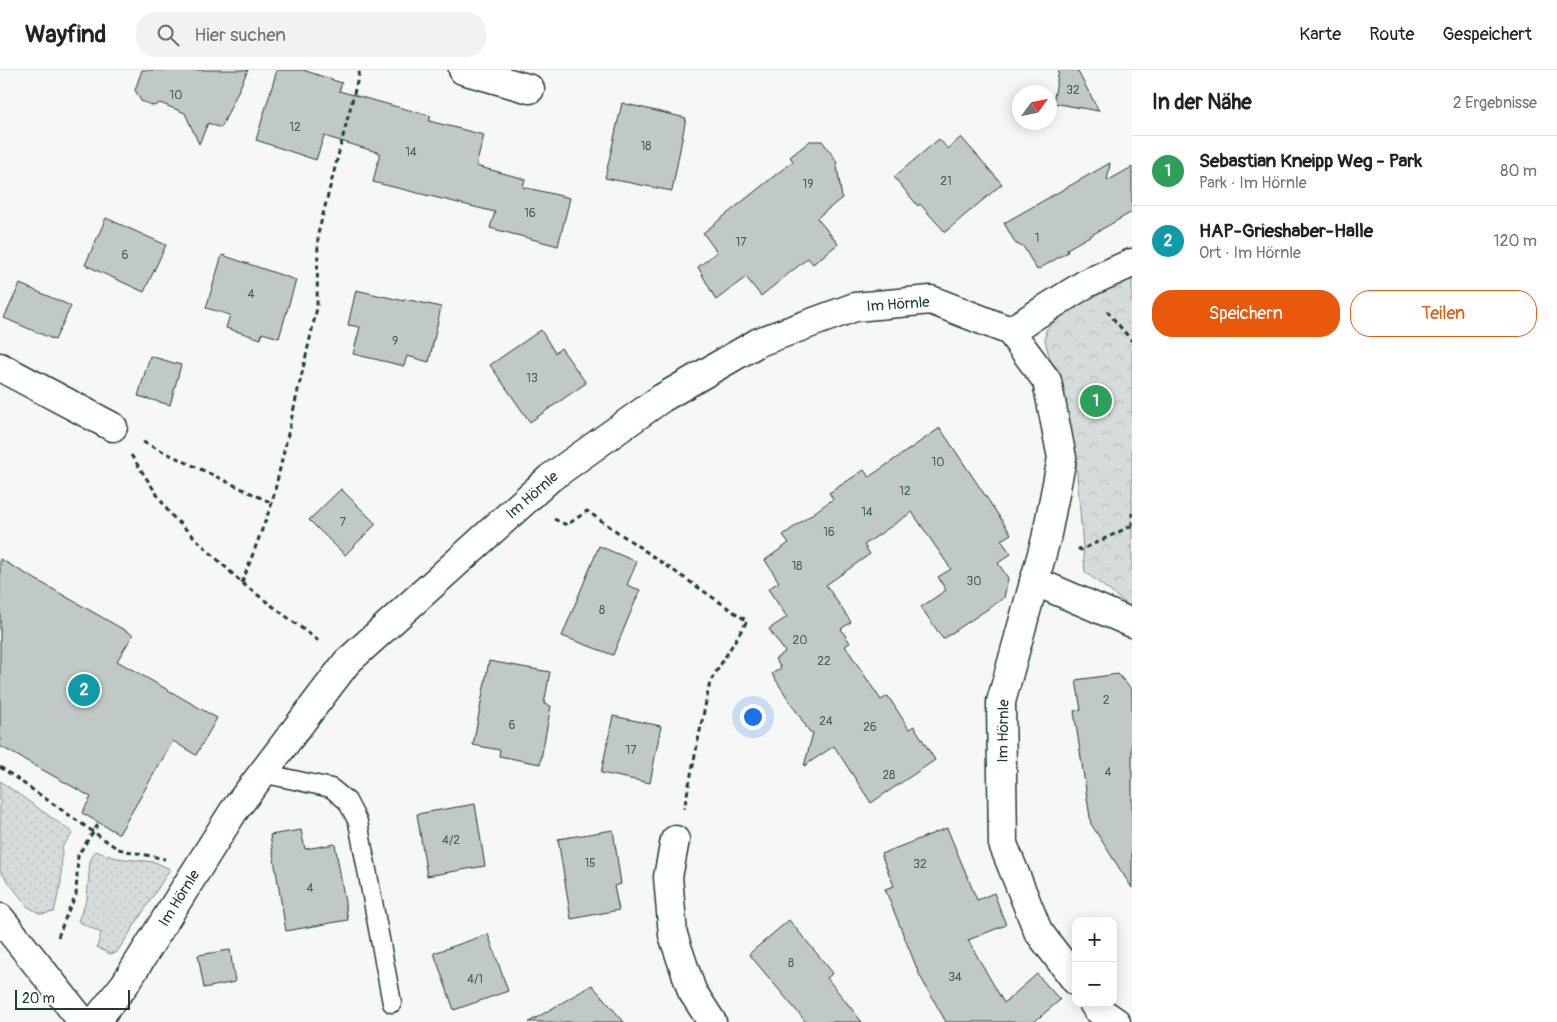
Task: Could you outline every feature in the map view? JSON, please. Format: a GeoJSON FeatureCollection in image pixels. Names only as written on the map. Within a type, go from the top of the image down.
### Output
{"type":"FeatureCollection","features":[{"type":"Feature","properties":{"kind":"street"},"geometry":{"type":"LineString","coordinates":[[463,70],[530,89]]}},
{"type":"Feature","properties":{"kind":"street"},"geometry":{"type":"LineString","coordinates":[[1010,330],[1087,283],[1132,263]]}},
{"type":"Feature","properties":{"kind":"street","name":"Im Hörnle"},"geometry":{"type":"LineString","coordinates":[[96,1022],[125,984],[233,812],[347,662],[550,478],[662,398],[759,342],[855,307],[931,300],[1010,330],[1048,381],[1062,458],[1046,539],[1001,702],[1003,844],[1038,931],[1072,976]]}},
{"type":"Feature","properties":{"kind":"street"},"geometry":{"type":"LineString","coordinates":[[0,367],[113,427]]}},
{"type":"Feature","properties":{"kind":"street"},"geometry":{"type":"LineString","coordinates":[[1034,581],[1132,623]]}},
{"type":"Feature","properties":{"kind":"street"},"geometry":{"type":"LineString","coordinates":[[675,840],[668,877],[673,935],[692,990],[712,1022]]}},
{"type":"Feature","properties":{"kind":"street"},"geometry":{"type":"LineString","coordinates":[[0,918],[83,1022]]}},
{"type":"Feature","properties":{"kind":"street"},"geometry":{"type":"LineString","coordinates":[[1096,1007],[1116,1022]]}},
{"type":"Feature","properties":{"kind":"lane"},"geometry":{"type":"LineString","coordinates":[[262,773],[330,788],[346,801],[358,822],[392,1003]]}},
{"type":"Feature","properties":{"kind":"path"},"geometry":{"type":"LineString","coordinates":[[242,583],[272,503],[317,308],[318,234],[360,70]]}},
{"type":"Feature","properties":{"kind":"path"},"geometry":{"type":"LineString","coordinates":[[113,427],[272,503]]}},
{"type":"Feature","properties":{"kind":"path"},"geometry":{"type":"LineString","coordinates":[[113,427],[170,514],[242,583],[347,662]]}},
{"type":"Feature","properties":{"kind":"path"},"geometry":{"type":"LineString","coordinates":[[523,502],[567,525],[587,511],[747,621],[710,682],[684,810],[675,840]]}},
{"type":"Feature","properties":{"kind":"path"},"geometry":{"type":"LineString","coordinates":[[1046,539],[1081,550],[1132,526],[1132,513]]}},
{"type":"Feature","properties":{"kind":"path"},"geometry":{"type":"LineString","coordinates":[[0,767],[118,849],[158,857],[196,870]]}},
{"type":"Feature","properties":{"kind":"path"},"geometry":{"type":"LineString","coordinates":[[68,911],[76,896],[78,856],[99,823]]}},
{"type":"Feature","properties":{"kind":"green space"},"geometry":{"type":"Polygon","coordinates":[[[1132,272],[1132,608],[1085,572],[1076,462],[1045,340],[1046,330],[1085,294],[1132,272]]]}},
{"type":"Feature","properties":{"kind":"green space"},"geometry":{"type":"Polygon","coordinates":[[[0,781],[73,833],[62,847],[61,882],[54,912],[41,914],[28,907],[0,871],[0,781]]]}},
{"type":"Feature","properties":{"kind":"green space"},"geometry":{"type":"Polygon","coordinates":[[[95,851],[116,858],[155,862],[170,869],[116,953],[110,954],[97,947],[101,933],[78,921],[87,899],[90,861],[95,851]]]}},
{"type":"Feature","properties":{"kind":"building"},"geometry":{"type":"Polygon","coordinates":[[[142,70],[248,70],[221,128],[208,123],[199,144],[185,113],[160,103],[154,106],[141,101],[135,90],[142,70]]]}},
{"type":"Feature","properties":{"kind":"building"},"geometry":{"type":"Polygon","coordinates":[[[277,70],[303,70],[342,83],[339,91],[431,116],[429,121],[484,135],[476,166],[525,179],[523,187],[570,198],[558,246],[490,228],[495,212],[373,182],[380,153],[324,136],[316,160],[256,140],[277,70]]]}},
{"type":"Feature","properties":{"kind":"building"},"geometry":{"type":"Polygon","coordinates":[[[1059,70],[1077,70],[1099,111],[1057,104],[1056,85],[1059,70]]]}},
{"type":"Feature","properties":{"kind":"building"},"geometry":{"type":"Polygon","coordinates":[[[622,103],[686,118],[672,191],[605,178],[622,103]]]}},
{"type":"Feature","properties":{"kind":"building"},"geometry":{"type":"Polygon","coordinates":[[[961,137],[1002,184],[945,232],[920,204],[918,206],[894,177],[939,139],[948,149],[961,137]]]}},
{"type":"Feature","properties":{"kind":"building"},"geometry":{"type":"Polygon","coordinates":[[[810,141],[822,141],[836,160],[842,198],[817,218],[838,244],[813,264],[808,258],[761,296],[746,277],[716,300],[698,267],[717,252],[703,233],[793,161],[790,157],[810,141]]]}},
{"type":"Feature","properties":{"kind":"building"},"geometry":{"type":"Polygon","coordinates":[[[1110,163],[1107,181],[1132,167],[1132,212],[1067,249],[1068,252],[1037,270],[1023,246],[1016,244],[1004,223],[1110,163]]]}},
{"type":"Feature","properties":{"kind":"building"},"geometry":{"type":"Polygon","coordinates":[[[106,218],[166,245],[144,292],[85,265],[106,218]]]}},
{"type":"Feature","properties":{"kind":"building"},"geometry":{"type":"Polygon","coordinates":[[[222,255],[296,280],[279,338],[262,333],[261,339],[226,328],[230,315],[206,308],[222,255]]]}},
{"type":"Feature","properties":{"kind":"building"},"geometry":{"type":"Polygon","coordinates":[[[20,284],[71,306],[55,340],[4,318],[20,284]]]}},
{"type":"Feature","properties":{"kind":"building"},"geometry":{"type":"Polygon","coordinates":[[[356,290],[441,307],[429,362],[407,356],[404,366],[353,354],[360,327],[348,325],[356,290]]]}},
{"type":"Feature","properties":{"kind":"building"},"geometry":{"type":"Polygon","coordinates":[[[541,330],[555,353],[561,348],[586,383],[530,422],[490,365],[541,330]]]}},
{"type":"Feature","properties":{"kind":"building"},"geometry":{"type":"Polygon","coordinates":[[[150,356],[181,365],[170,405],[138,396],[150,356]]]}},
{"type":"Feature","properties":{"kind":"building"},"geometry":{"type":"Polygon","coordinates":[[[940,428],[1011,534],[1001,540],[1011,554],[998,563],[1008,578],[1004,598],[943,639],[921,607],[946,590],[938,577],[951,569],[912,512],[864,545],[870,554],[826,585],[851,622],[841,629],[850,643],[845,646],[881,700],[888,696],[909,729],[914,726],[935,760],[871,803],[834,746],[804,766],[813,733],[809,731],[772,674],[781,668],[775,659],[785,652],[769,629],[787,617],[768,589],[779,582],[765,560],[789,543],[783,535],[833,499],[829,493],[864,470],[869,477],[940,428]]]}},
{"type":"Feature","properties":{"kind":"building"},"geometry":{"type":"Polygon","coordinates":[[[341,489],[376,524],[345,555],[309,520],[341,489]]]}},
{"type":"Feature","properties":{"kind":"building"},"geometry":{"type":"Polygon","coordinates":[[[599,546],[637,562],[627,585],[640,590],[613,655],[562,636],[599,546]]]}},
{"type":"Feature","properties":{"kind":"building"},"geometry":{"type":"Polygon","coordinates":[[[0,559],[133,635],[117,661],[217,718],[196,755],[173,741],[119,834],[82,813],[91,797],[0,746],[0,559]]]}},
{"type":"Feature","properties":{"kind":"building"},"geometry":{"type":"Polygon","coordinates":[[[489,661],[550,672],[544,704],[551,706],[540,764],[499,756],[500,750],[473,745],[489,661]]]}},
{"type":"Feature","properties":{"kind":"building"},"geometry":{"type":"Polygon","coordinates":[[[1118,674],[1132,690],[1132,888],[1091,824],[1074,711],[1081,710],[1076,680],[1118,674]]]}},
{"type":"Feature","properties":{"kind":"building"},"geometry":{"type":"Polygon","coordinates":[[[613,716],[661,726],[650,783],[601,773],[613,716]]]}},
{"type":"Feature","properties":{"kind":"building"},"geometry":{"type":"Polygon","coordinates":[[[475,804],[485,866],[427,876],[417,814],[475,804]]]}},
{"type":"Feature","properties":{"kind":"building"},"geometry":{"type":"Polygon","coordinates":[[[947,828],[977,900],[994,893],[1006,925],[968,940],[1004,1003],[1037,974],[1060,1000],[1034,1022],[946,1022],[920,976],[885,889],[894,886],[881,854],[947,828]]]}},
{"type":"Feature","properties":{"kind":"building"},"geometry":{"type":"Polygon","coordinates":[[[301,830],[305,849],[335,844],[348,920],[286,931],[270,835],[301,830]]]}},
{"type":"Feature","properties":{"kind":"building"},"geometry":{"type":"Polygon","coordinates":[[[613,830],[621,884],[614,886],[619,910],[571,919],[558,839],[613,830]]]}},
{"type":"Feature","properties":{"kind":"building"},"geometry":{"type":"Polygon","coordinates":[[[789,920],[833,973],[827,978],[862,1022],[806,1022],[749,954],[789,920]]]}},
{"type":"Feature","properties":{"kind":"building"},"geometry":{"type":"Polygon","coordinates":[[[488,934],[508,991],[454,1010],[434,953],[488,934]]]}},
{"type":"Feature","properties":{"kind":"building"},"geometry":{"type":"Polygon","coordinates":[[[230,950],[235,982],[204,988],[198,955],[230,950]]]}},
{"type":"Feature","properties":{"kind":"building"},"geometry":{"type":"Polygon","coordinates":[[[592,985],[624,1022],[529,1022],[592,985]]]}},
{"type":"Feature","properties":{"kind":"place","name":"Sebastian Kneipp Weg - Park"},"geometry":{"type":"Point","coordinates":[1096,401]}},
{"type":"Feature","properties":{"kind":"place","name":"HAP-Grieshaber-Halle"},"geometry":{"type":"Point","coordinates":[84,690]}}]}
